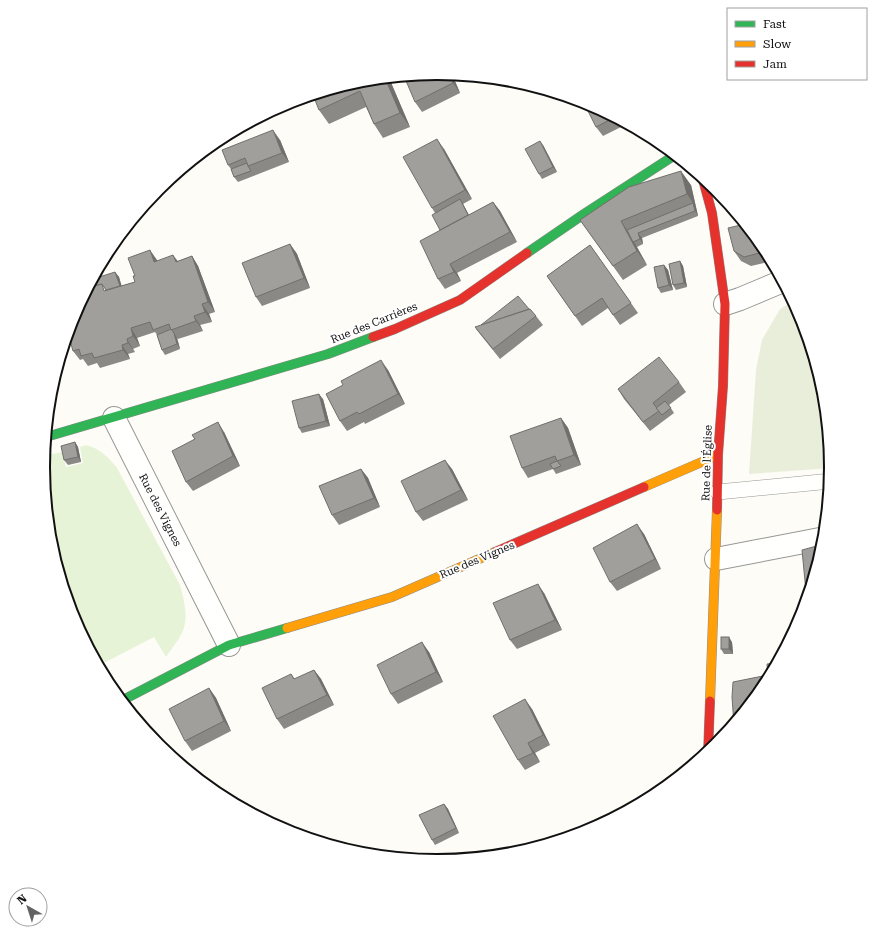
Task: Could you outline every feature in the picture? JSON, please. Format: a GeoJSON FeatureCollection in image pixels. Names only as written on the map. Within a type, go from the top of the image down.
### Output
{"type":"FeatureCollection","features":[{"type":"Feature","properties":{"kind":"street","name":"Rue des Carrières"},"geometry":{"type":"LineString","coordinates":[[52,435],[328,354],[396,329],[460,300],[584,214],[670,158]]}},
{"type":"Feature","properties":{"kind":"street","name":"Rue de l'Église"},"geometry":{"type":"LineString","coordinates":[[705,187],[712,213],[725,304],[723,386],[718,455],[716,559],[708,745]]}},
{"type":"Feature","properties":{"kind":"street"},"geometry":{"type":"LineString","coordinates":[[725,304],[778,283]]}},
{"type":"Feature","properties":{"kind":"street","name":"Rue des Vignes"},"geometry":{"type":"LineString","coordinates":[[114,418],[229,645]]}},
{"type":"Feature","properties":{"kind":"street","name":"Rue des Vignes"},"geometry":{"type":"LineString","coordinates":[[126,698],[229,645],[392,597],[718,455]]}},
{"type":"Feature","properties":{"kind":"street"},"geometry":{"type":"LineString","coordinates":[[716,559],[819,539]]}},
{"type":"Feature","properties":{"kind":"lane"},"geometry":{"type":"LineString","coordinates":[[718,492],[824,482]]}},
{"type":"Feature","properties":{"kind":"green space"},"geometry":{"type":"Polygon","coordinates":[[[789,304],[796,319],[812,367],[822,417],[825,469],[749,474],[756,370],[762,340],[780,309],[789,304]]]}},
{"type":"Feature","properties":{"kind":"green space"},"geometry":{"type":"Polygon","coordinates":[[[86,445],[96,449],[104,454],[117,468],[180,585],[185,609],[184,627],[182,633],[166,657],[154,637],[103,663],[79,616],[63,568],[57,543],[53,518],[50,468],[51,455],[62,452],[66,467],[83,463],[80,447],[86,445]]]}},
{"type":"Feature","properties":{"kind":"water"},"geometry":{"type":"Polygon","coordinates":[[[293,827],[298,827],[305,831],[293,827]]]}},
{"type":"Feature","properties":{"kind":"building"},"geometry":{"type":"Polygon","coordinates":[[[406,81],[452,81],[453,83],[415,102],[406,81]]]}},
{"type":"Feature","properties":{"kind":"building"},"geometry":{"type":"Polygon","coordinates":[[[387,83],[400,113],[374,124],[360,91],[319,110],[315,100],[337,93],[387,83]]]}},
{"type":"Feature","properties":{"kind":"building"},"geometry":{"type":"Polygon","coordinates":[[[587,110],[609,120],[596,127],[587,110]]]}},
{"type":"Feature","properties":{"kind":"building"},"geometry":{"type":"Polygon","coordinates":[[[273,130],[282,153],[248,166],[245,158],[228,165],[222,150],[273,130]]]}},
{"type":"Feature","properties":{"kind":"building"},"geometry":{"type":"Polygon","coordinates":[[[437,139],[465,190],[432,208],[403,157],[437,139]]]}},
{"type":"Feature","properties":{"kind":"building"},"geometry":{"type":"Polygon","coordinates":[[[540,141],[553,167],[539,174],[525,149],[540,141]]]}},
{"type":"Feature","properties":{"kind":"building"},"geometry":{"type":"Polygon","coordinates":[[[247,163],[251,171],[234,177],[231,169],[247,163]]]}},
{"type":"Feature","properties":{"kind":"building"},"geometry":{"type":"Polygon","coordinates":[[[681,171],[687,194],[621,221],[637,251],[613,266],[580,220],[629,187],[681,171]]]}},
{"type":"Feature","properties":{"kind":"building"},"geometry":{"type":"Polygon","coordinates":[[[460,199],[468,215],[440,230],[432,215],[460,199]]]}},
{"type":"Feature","properties":{"kind":"building"},"geometry":{"type":"Polygon","coordinates":[[[493,202],[510,232],[450,264],[454,272],[438,279],[420,241],[493,202]]]}},
{"type":"Feature","properties":{"kind":"building"},"geometry":{"type":"Polygon","coordinates":[[[693,203],[695,211],[638,233],[640,239],[633,242],[627,230],[693,203]]]}},
{"type":"Feature","properties":{"kind":"building"},"geometry":{"type":"Polygon","coordinates":[[[740,225],[760,253],[744,257],[734,251],[728,228],[740,225]]]}},
{"type":"Feature","properties":{"kind":"building"},"geometry":{"type":"Polygon","coordinates":[[[290,244],[304,278],[256,297],[242,263],[290,244]]]}},
{"type":"Feature","properties":{"kind":"building"},"geometry":{"type":"Polygon","coordinates":[[[590,245],[631,303],[613,315],[602,298],[575,316],[547,276],[590,245]]]}},
{"type":"Feature","properties":{"kind":"building"},"geometry":{"type":"Polygon","coordinates":[[[150,250],[154,262],[173,255],[176,262],[192,256],[208,302],[202,304],[205,312],[194,316],[196,321],[171,330],[169,324],[153,330],[150,322],[131,328],[133,336],[127,339],[128,343],[122,345],[123,350],[94,358],[92,353],[81,356],[79,349],[73,351],[71,343],[79,319],[90,296],[96,285],[102,284],[104,291],[135,282],[133,276],[135,276],[128,258],[150,250]]]}},
{"type":"Feature","properties":{"kind":"building"},"geometry":{"type":"Polygon","coordinates":[[[680,261],[684,283],[673,285],[669,264],[680,261]]]}},
{"type":"Feature","properties":{"kind":"building"},"geometry":{"type":"Polygon","coordinates":[[[664,265],[669,285],[658,288],[654,267],[664,265]]]}},
{"type":"Feature","properties":{"kind":"building"},"geometry":{"type":"Polygon","coordinates":[[[115,272],[120,286],[106,290],[102,284],[96,285],[101,277],[115,272]]]}},
{"type":"Feature","properties":{"kind":"building"},"geometry":{"type":"Polygon","coordinates":[[[518,296],[529,309],[481,325],[518,296]]]}},
{"type":"Feature","properties":{"kind":"building"},"geometry":{"type":"Polygon","coordinates":[[[530,309],[536,316],[493,349],[475,327],[530,309]]]}},
{"type":"Feature","properties":{"kind":"building"},"geometry":{"type":"Polygon","coordinates":[[[171,329],[174,333],[177,344],[162,350],[157,335],[171,329]]]}},
{"type":"Feature","properties":{"kind":"building"},"geometry":{"type":"Polygon","coordinates":[[[659,357],[679,382],[653,403],[659,411],[643,422],[618,389],[659,357]]]}},
{"type":"Feature","properties":{"kind":"building"},"geometry":{"type":"Polygon","coordinates":[[[381,360],[398,394],[359,414],[357,412],[340,421],[326,394],[343,385],[341,381],[381,360]]]}},
{"type":"Feature","properties":{"kind":"building"},"geometry":{"type":"Polygon","coordinates":[[[319,394],[326,421],[299,428],[292,401],[319,394]]]}},
{"type":"Feature","properties":{"kind":"building"},"geometry":{"type":"Polygon","coordinates":[[[665,401],[671,408],[662,415],[656,408],[665,401]]]}},
{"type":"Feature","properties":{"kind":"building"},"geometry":{"type":"Polygon","coordinates":[[[561,418],[574,455],[557,461],[555,456],[522,468],[510,436],[561,418]]]}},
{"type":"Feature","properties":{"kind":"building"},"geometry":{"type":"Polygon","coordinates":[[[218,422],[233,456],[186,482],[172,451],[195,439],[192,435],[218,422]]]}},
{"type":"Feature","properties":{"kind":"building"},"geometry":{"type":"Polygon","coordinates":[[[75,442],[78,457],[64,460],[61,446],[75,442]]]}},
{"type":"Feature","properties":{"kind":"building"},"geometry":{"type":"Polygon","coordinates":[[[445,460],[461,490],[416,512],[401,481],[445,460]]]}},
{"type":"Feature","properties":{"kind":"building"},"geometry":{"type":"Polygon","coordinates":[[[557,461],[561,466],[553,469],[550,464],[557,461]]]}},
{"type":"Feature","properties":{"kind":"building"},"geometry":{"type":"Polygon","coordinates":[[[361,469],[374,498],[332,515],[319,486],[361,469]]]}},
{"type":"Feature","properties":{"kind":"building"},"geometry":{"type":"Polygon","coordinates":[[[637,524],[655,559],[610,582],[593,548],[637,524]]]}},
{"type":"Feature","properties":{"kind":"building"},"geometry":{"type":"Polygon","coordinates":[[[817,546],[806,587],[802,550],[817,546]]]}},
{"type":"Feature","properties":{"kind":"building"},"geometry":{"type":"Polygon","coordinates":[[[538,584],[555,620],[510,640],[493,603],[538,584]]]}},
{"type":"Feature","properties":{"kind":"building"},"geometry":{"type":"Polygon","coordinates":[[[721,637],[729,637],[729,649],[721,649],[721,637]]]}},
{"type":"Feature","properties":{"kind":"building"},"geometry":{"type":"Polygon","coordinates":[[[422,642],[436,672],[391,694],[377,665],[422,642]]]}},
{"type":"Feature","properties":{"kind":"building"},"geometry":{"type":"Polygon","coordinates":[[[767,664],[771,664],[768,670],[767,664]]]}},
{"type":"Feature","properties":{"kind":"building"},"geometry":{"type":"Polygon","coordinates":[[[314,670],[327,695],[277,719],[262,688],[291,674],[294,679],[314,670]]]}},
{"type":"Feature","properties":{"kind":"building"},"geometry":{"type":"Polygon","coordinates":[[[764,676],[733,717],[732,697],[733,682],[764,676]]]}},
{"type":"Feature","properties":{"kind":"building"},"geometry":{"type":"Polygon","coordinates":[[[209,688],[224,721],[185,741],[169,709],[209,688]]]}},
{"type":"Feature","properties":{"kind":"building"},"geometry":{"type":"Polygon","coordinates":[[[525,699],[543,735],[528,743],[533,753],[518,760],[493,716],[525,699]]]}},
{"type":"Feature","properties":{"kind":"building"},"geometry":{"type":"Polygon","coordinates":[[[444,804],[456,828],[432,840],[419,815],[444,804]]]}},
{"type":"Feature","properties":{"kind":"traffic: fast"},"geometry":{"type":"LineString","coordinates":[[527,253],[670,158]]}},
{"type":"Feature","properties":{"kind":"traffic: fast"},"geometry":{"type":"LineString","coordinates":[[52,435],[328,354],[373,337]]}},
{"type":"Feature","properties":{"kind":"traffic: fast"},"geometry":{"type":"LineString","coordinates":[[126,698],[229,645],[287,628]]}},
{"type":"Feature","properties":{"kind":"traffic: slow"},"geometry":{"type":"LineString","coordinates":[[644,487],[718,455]]}},
{"type":"Feature","properties":{"kind":"traffic: slow"},"geometry":{"type":"LineString","coordinates":[[710,701],[717,510]]}},
{"type":"Feature","properties":{"kind":"traffic: slow"},"geometry":{"type":"LineString","coordinates":[[287,628],[392,597],[495,552]]}},
{"type":"Feature","properties":{"kind":"traffic: jam"},"geometry":{"type":"LineString","coordinates":[[705,187],[712,213],[725,304],[717,510]]}},
{"type":"Feature","properties":{"kind":"traffic: jam"},"geometry":{"type":"LineString","coordinates":[[373,337],[395,329],[460,300],[527,253]]}},
{"type":"Feature","properties":{"kind":"traffic: jam"},"geometry":{"type":"LineString","coordinates":[[495,552],[644,487]]}},
{"type":"Feature","properties":{"kind":"traffic: jam"},"geometry":{"type":"LineString","coordinates":[[708,745],[710,701]]}}]}
